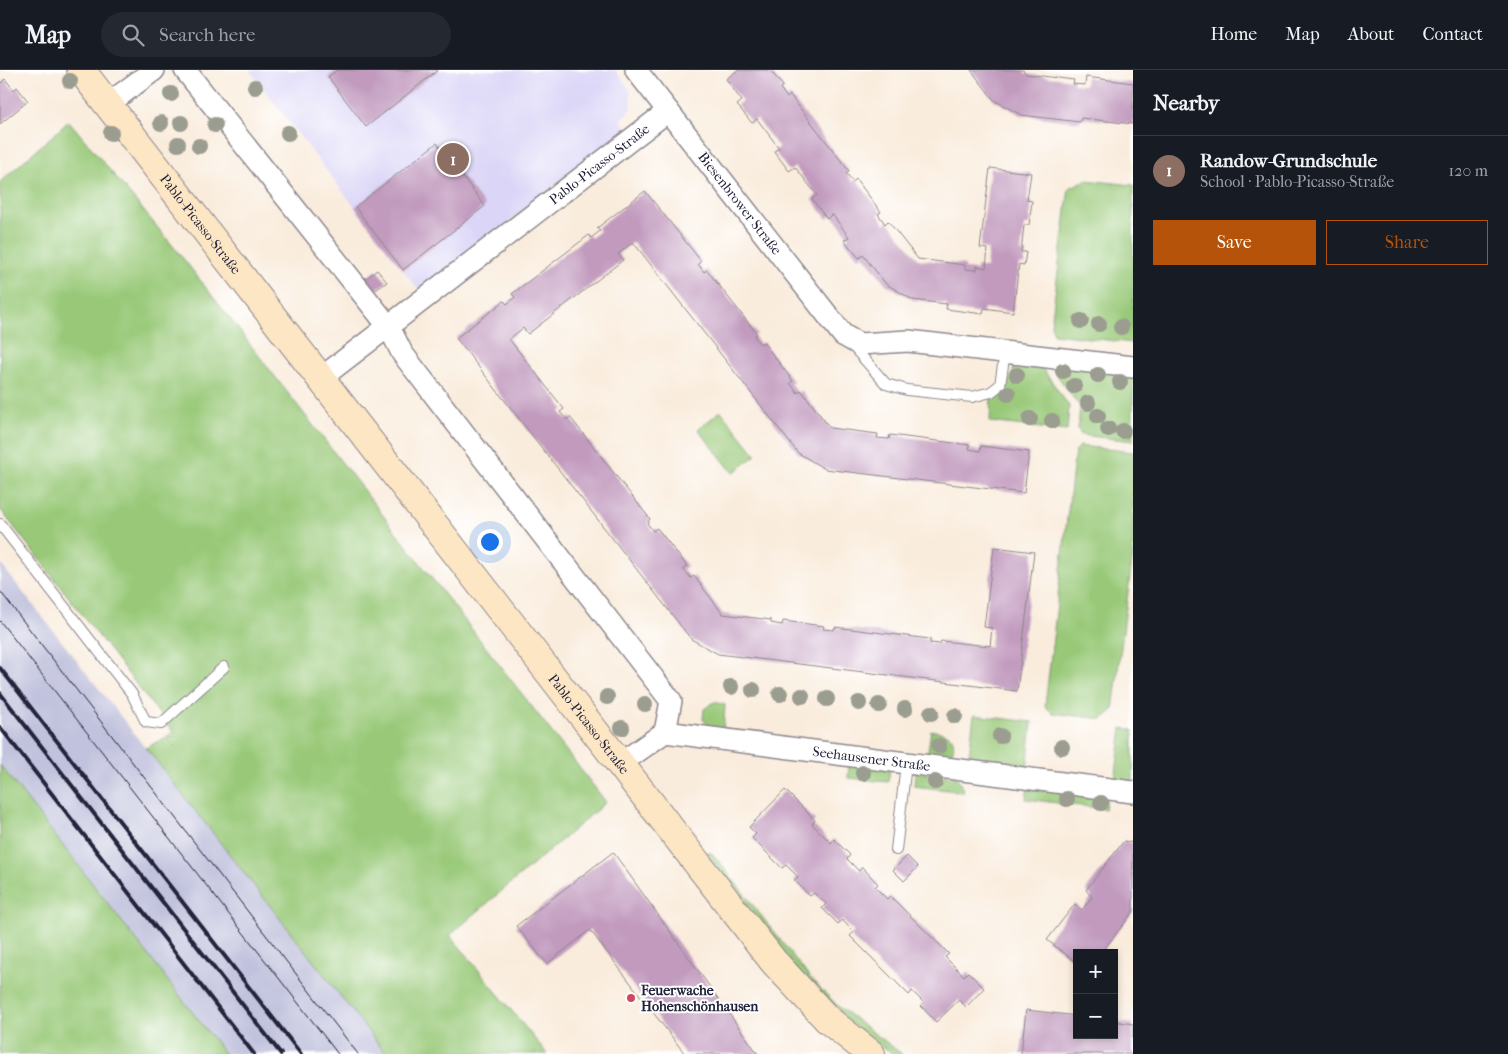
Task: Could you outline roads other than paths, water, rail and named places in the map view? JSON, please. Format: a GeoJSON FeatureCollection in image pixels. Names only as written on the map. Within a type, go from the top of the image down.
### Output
{"type":"FeatureCollection","features":[{"type":"Feature","properties":{"kind":"main road","name":"Pablo-Picasso-Straße"},"geometry":{"type":"LineString","coordinates":[[80,70],[800,992],[827,1019],[871,1054]]}},
{"type":"Feature","properties":{"kind":"street"},"geometry":{"type":"LineString","coordinates":[[108,104],[154,70]]}},
{"type":"Feature","properties":{"kind":"street"},"geometry":{"type":"LineString","coordinates":[[185,70],[389,327],[402,353],[671,701],[665,732],[621,763]]}},
{"type":"Feature","properties":{"kind":"street","name":"Biesenbrower Straße"},"geometry":{"type":"LineString","coordinates":[[636,70],[844,336]]}},
{"type":"Feature","properties":{"kind":"street","name":"Pablo-Picasso-Straße"},"geometry":{"type":"LineString","coordinates":[[321,378],[668,111]]}},
{"type":"Feature","properties":{"kind":"street"},"geometry":{"type":"LineString","coordinates":[[844,336],[859,344],[908,341],[1133,367]]}},
{"type":"Feature","properties":{"kind":"street","name":"Seehausener Straße"},"geometry":{"type":"LineString","coordinates":[[665,732],[1133,792]]}},
{"type":"Feature","properties":{"kind":"lane","name":"Biesenbrower Straße"},"geometry":{"type":"LineString","coordinates":[[844,336],[886,384],[907,390],[972,397],[991,392],[1000,385],[1005,352]]}},
{"type":"Feature","properties":{"kind":"lane"},"geometry":{"type":"LineString","coordinates":[[0,524],[132,694],[146,722],[160,724],[224,668]]}},
{"type":"Feature","properties":{"kind":"lane"},"geometry":{"type":"LineString","coordinates":[[896,850],[906,764]]}},
{"type":"Feature","properties":{"kind":"tram line"},"geometry":{"type":"LineString","coordinates":[[0,591],[358,1054]]}},
{"type":"Feature","properties":{"kind":"tram line"},"geometry":{"type":"LineString","coordinates":[[0,621],[338,1054]]}},
{"type":"Feature","properties":{"kind":"railway"},"geometry":{"type":"LineString","coordinates":[[0,668],[301,1054]]}},
{"type":"Feature","properties":{"kind":"railway"},"geometry":{"type":"LineString","coordinates":[[0,693],[281,1054]]}},
{"type":"Feature","properties":{"kind":"railway"},"geometry":{"type":"LineString","coordinates":[[0,727],[254,1054]]}},
{"type":"Feature","properties":{"kind":"place","name":"Randow-Grundschule"},"geometry":{"type":"Point","coordinates":[453,159]}},
{"type":"Feature","properties":{"kind":"place","name":"Feuerwache Hohenschönhausen"},"geometry":{"type":"Point","coordinates":[631,998]}}]}
